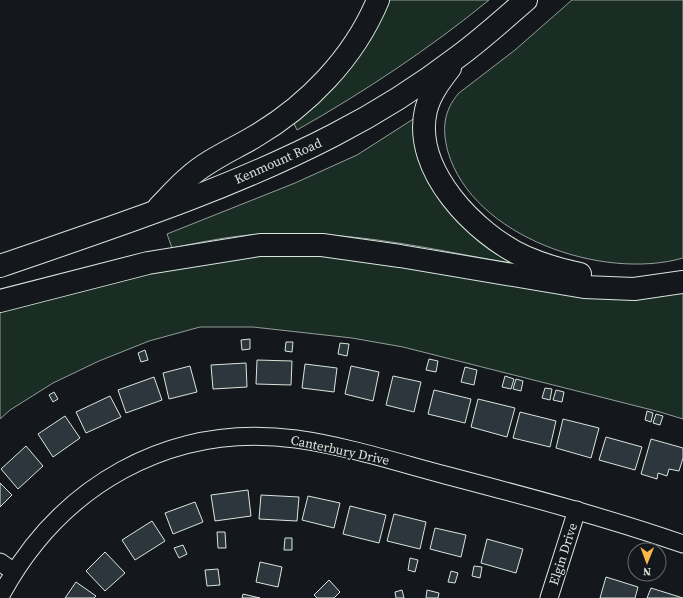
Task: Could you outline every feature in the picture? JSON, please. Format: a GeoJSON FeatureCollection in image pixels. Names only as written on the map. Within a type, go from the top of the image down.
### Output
{"type":"FeatureCollection","features":[{"type":"Feature","properties":{"kind":"main road"},"geometry":{"type":"LineString","coordinates":[[153,212],[190,176],[255,137],[308,97],[337,67],[353,47],[378,0]]}},
{"type":"Feature","properties":{"kind":"main road","name":"Kenmount Road"},"geometry":{"type":"LineString","coordinates":[[0,266],[153,212],[254,172],[334,135],[398,97],[459,56],[526,0]]}},
{"type":"Feature","properties":{"kind":"main road"},"geometry":{"type":"LineString","coordinates":[[459,56],[437,84],[429,101],[424,120],[425,142],[438,177],[456,201],[478,224],[491,235],[524,256],[567,271],[595,276],[622,277],[652,275],[683,270]]}},
{"type":"Feature","properties":{"kind":"main road"},"geometry":{"type":"LineString","coordinates":[[0,301],[148,263],[260,245],[322,245],[400,256],[584,287],[634,289],[683,282]]}},
{"type":"Feature","properties":{"kind":"street","name":"Canterbury Drive"},"geometry":{"type":"LineString","coordinates":[[0,597],[7,567],[79,498],[111,476],[139,462],[169,451],[216,440],[266,437],[318,443],[577,510],[683,544]]}},
{"type":"Feature","properties":{"kind":"street","name":"Elgin Drive"},"geometry":{"type":"LineString","coordinates":[[549,598],[577,510]]}},
{"type":"Feature","properties":{"kind":"green space"},"geometry":{"type":"Polygon","coordinates":[[[380,0],[489,0],[420,53],[347,101],[297,130],[290,115],[380,0]]]}},
{"type":"Feature","properties":{"kind":"green space"},"geometry":{"type":"Polygon","coordinates":[[[572,0],[683,0],[683,258],[651,264],[616,263],[580,257],[545,246],[512,229],[484,208],[462,182],[448,152],[445,136],[445,121],[450,107],[459,93],[515,50],[572,0]]]}},
{"type":"Feature","properties":{"kind":"green space"},"geometry":{"type":"Polygon","coordinates":[[[418,116],[425,165],[523,266],[395,242],[330,235],[265,234],[218,239],[172,248],[167,234],[295,183],[357,155],[418,116]]]}},
{"type":"Feature","properties":{"kind":"green space"},"geometry":{"type":"Polygon","coordinates":[[[304,252],[634,299],[683,293],[683,419],[403,347],[352,338],[253,327],[200,327],[149,341],[99,361],[53,383],[10,410],[0,419],[0,309],[209,259],[304,252]]]}},
{"type":"Feature","properties":{"kind":"building"},"geometry":{"type":"Polygon","coordinates":[[[250,339],[250,349],[242,350],[241,340],[250,339]]]}},
{"type":"Feature","properties":{"kind":"building"},"geometry":{"type":"Polygon","coordinates":[[[286,342],[293,342],[292,352],[285,351],[286,342]]]}},
{"type":"Feature","properties":{"kind":"building"},"geometry":{"type":"Polygon","coordinates":[[[340,343],[349,344],[347,356],[338,354],[340,343]]]}},
{"type":"Feature","properties":{"kind":"building"},"geometry":{"type":"Polygon","coordinates":[[[145,350],[148,360],[141,362],[138,353],[145,350]]]}},
{"type":"Feature","properties":{"kind":"building"},"geometry":{"type":"Polygon","coordinates":[[[429,359],[438,361],[436,372],[426,370],[429,359]]]}},
{"type":"Feature","properties":{"kind":"building"},"geometry":{"type":"Polygon","coordinates":[[[257,360],[292,361],[291,385],[256,384],[257,360]]]}},
{"type":"Feature","properties":{"kind":"building"},"geometry":{"type":"Polygon","coordinates":[[[246,363],[247,387],[213,389],[211,365],[246,363]]]}},
{"type":"Feature","properties":{"kind":"building"},"geometry":{"type":"Polygon","coordinates":[[[305,364],[337,368],[334,392],[302,388],[305,364]]]}},
{"type":"Feature","properties":{"kind":"building"},"geometry":{"type":"Polygon","coordinates":[[[190,366],[197,392],[169,399],[163,373],[190,366]]]}},
{"type":"Feature","properties":{"kind":"building"},"geometry":{"type":"Polygon","coordinates":[[[351,366],[379,372],[373,401],[345,394],[351,366]]]}},
{"type":"Feature","properties":{"kind":"building"},"geometry":{"type":"Polygon","coordinates":[[[465,367],[477,370],[474,385],[461,382],[465,367]]]}},
{"type":"Feature","properties":{"kind":"building"},"geometry":{"type":"Polygon","coordinates":[[[393,376],[421,382],[414,412],[386,405],[393,376]]]}},
{"type":"Feature","properties":{"kind":"building"},"geometry":{"type":"Polygon","coordinates":[[[505,376],[514,379],[511,389],[502,387],[505,376]]]}},
{"type":"Feature","properties":{"kind":"building"},"geometry":{"type":"Polygon","coordinates":[[[154,377],[162,400],[126,413],[118,390],[154,377]]]}},
{"type":"Feature","properties":{"kind":"building"},"geometry":{"type":"Polygon","coordinates":[[[516,379],[523,381],[521,391],[513,389],[516,379]]]}},
{"type":"Feature","properties":{"kind":"building"},"geometry":{"type":"Polygon","coordinates":[[[545,388],[552,389],[550,400],[542,398],[545,388]]]}},
{"type":"Feature","properties":{"kind":"building"},"geometry":{"type":"Polygon","coordinates":[[[434,390],[471,399],[465,423],[428,414],[434,390]]]}},
{"type":"Feature","properties":{"kind":"building"},"geometry":{"type":"Polygon","coordinates":[[[556,390],[564,392],[562,402],[553,400],[556,390]]]}},
{"type":"Feature","properties":{"kind":"building"},"geometry":{"type":"Polygon","coordinates":[[[54,392],[58,399],[53,402],[49,395],[54,392]]]}},
{"type":"Feature","properties":{"kind":"building"},"geometry":{"type":"Polygon","coordinates":[[[110,396],[121,417],[86,433],[76,412],[110,396]]]}},
{"type":"Feature","properties":{"kind":"building"},"geometry":{"type":"Polygon","coordinates":[[[478,399],[515,408],[507,437],[471,427],[478,399]]]}},
{"type":"Feature","properties":{"kind":"building"},"geometry":{"type":"Polygon","coordinates":[[[647,411],[653,413],[651,422],[645,420],[647,411]]]}},
{"type":"Feature","properties":{"kind":"building"},"geometry":{"type":"Polygon","coordinates":[[[520,412],[556,421],[550,447],[513,438],[520,412]]]}},
{"type":"Feature","properties":{"kind":"building"},"geometry":{"type":"Polygon","coordinates":[[[656,414],[663,416],[660,425],[653,423],[656,414]]]}},
{"type":"Feature","properties":{"kind":"building"},"geometry":{"type":"Polygon","coordinates":[[[65,416],[80,438],[53,457],[38,434],[65,416]]]}},
{"type":"Feature","properties":{"kind":"building"},"geometry":{"type":"Polygon","coordinates":[[[563,419],[599,428],[591,458],[556,448],[563,419]]]}},
{"type":"Feature","properties":{"kind":"building"},"geometry":{"type":"Polygon","coordinates":[[[606,437],[642,447],[635,470],[599,460],[606,437]]]}},
{"type":"Feature","properties":{"kind":"building"},"geometry":{"type":"Polygon","coordinates":[[[651,439],[683,448],[683,458],[679,471],[669,469],[667,476],[658,473],[657,479],[641,474],[651,439]]]}},
{"type":"Feature","properties":{"kind":"building"},"geometry":{"type":"Polygon","coordinates":[[[26,446],[43,466],[18,489],[1,469],[26,446]]]}},
{"type":"Feature","properties":{"kind":"building"},"geometry":{"type":"Polygon","coordinates":[[[0,483],[12,495],[0,507],[0,483]]]}},
{"type":"Feature","properties":{"kind":"building"},"geometry":{"type":"Polygon","coordinates":[[[248,490],[251,516],[215,521],[211,495],[248,490]]]}},
{"type":"Feature","properties":{"kind":"building"},"geometry":{"type":"Polygon","coordinates":[[[261,495],[299,497],[297,521],[259,519],[261,495]]]}},
{"type":"Feature","properties":{"kind":"building"},"geometry":{"type":"Polygon","coordinates":[[[308,496],[340,503],[334,528],[302,520],[308,496]]]}},
{"type":"Feature","properties":{"kind":"building"},"geometry":{"type":"Polygon","coordinates":[[[195,502],[203,522],[173,534],[165,513],[195,502]]]}},
{"type":"Feature","properties":{"kind":"building"},"geometry":{"type":"Polygon","coordinates":[[[350,506],[386,515],[379,543],[343,534],[350,506]]]}},
{"type":"Feature","properties":{"kind":"building"},"geometry":{"type":"Polygon","coordinates":[[[394,514],[426,522],[420,549],[387,541],[394,514]]]}},
{"type":"Feature","properties":{"kind":"building"},"geometry":{"type":"Polygon","coordinates":[[[152,521],[165,541],[135,560],[122,540],[152,521]]]}},
{"type":"Feature","properties":{"kind":"building"},"geometry":{"type":"Polygon","coordinates":[[[435,528],[466,535],[461,557],[430,549],[435,528]]]}},
{"type":"Feature","properties":{"kind":"building"},"geometry":{"type":"Polygon","coordinates":[[[217,532],[225,532],[226,548],[218,548],[217,532]]]}},
{"type":"Feature","properties":{"kind":"building"},"geometry":{"type":"Polygon","coordinates":[[[285,538],[292,538],[292,550],[284,550],[285,538]]]}},
{"type":"Feature","properties":{"kind":"building"},"geometry":{"type":"Polygon","coordinates":[[[487,539],[523,549],[516,573],[481,563],[487,539]]]}},
{"type":"Feature","properties":{"kind":"building"},"geometry":{"type":"Polygon","coordinates":[[[183,545],[187,554],[179,558],[174,548],[183,545]]]}},
{"type":"Feature","properties":{"kind":"building"},"geometry":{"type":"Polygon","coordinates":[[[105,552],[125,573],[105,591],[86,571],[105,552]]]}},
{"type":"Feature","properties":{"kind":"building"},"geometry":{"type":"Polygon","coordinates":[[[410,558],[418,560],[415,572],[408,570],[410,558]]]}},
{"type":"Feature","properties":{"kind":"building"},"geometry":{"type":"Polygon","coordinates":[[[260,562],[282,567],[278,587],[256,582],[260,562]]]}},
{"type":"Feature","properties":{"kind":"building"},"geometry":{"type":"Polygon","coordinates":[[[474,566],[482,567],[480,578],[472,576],[474,566]]]}},
{"type":"Feature","properties":{"kind":"building"},"geometry":{"type":"Polygon","coordinates":[[[218,569],[220,585],[207,586],[205,570],[218,569]]]}},
{"type":"Feature","properties":{"kind":"building"},"geometry":{"type":"Polygon","coordinates":[[[451,571],[458,573],[455,583],[448,582],[451,571]]]}},
{"type":"Feature","properties":{"kind":"building"},"geometry":{"type":"Polygon","coordinates":[[[606,577],[638,587],[635,598],[600,598],[606,577]]]}},
{"type":"Feature","properties":{"kind":"building"},"geometry":{"type":"Polygon","coordinates":[[[329,580],[340,592],[334,598],[317,598],[314,595],[329,580]]]}},
{"type":"Feature","properties":{"kind":"building"},"geometry":{"type":"Polygon","coordinates":[[[76,582],[96,596],[94,598],[65,598],[76,582]]]}},
{"type":"Feature","properties":{"kind":"building"},"geometry":{"type":"Polygon","coordinates":[[[651,588],[683,598],[647,598],[651,588]]]}},
{"type":"Feature","properties":{"kind":"building"},"geometry":{"type":"Polygon","coordinates":[[[402,590],[404,598],[396,598],[395,592],[402,590]]]}},
{"type":"Feature","properties":{"kind":"building"},"geometry":{"type":"Polygon","coordinates":[[[427,590],[439,593],[438,598],[426,598],[427,590]]]}},
{"type":"Feature","properties":{"kind":"building"},"geometry":{"type":"Polygon","coordinates":[[[243,594],[260,598],[242,598],[243,594]]]}}]}
